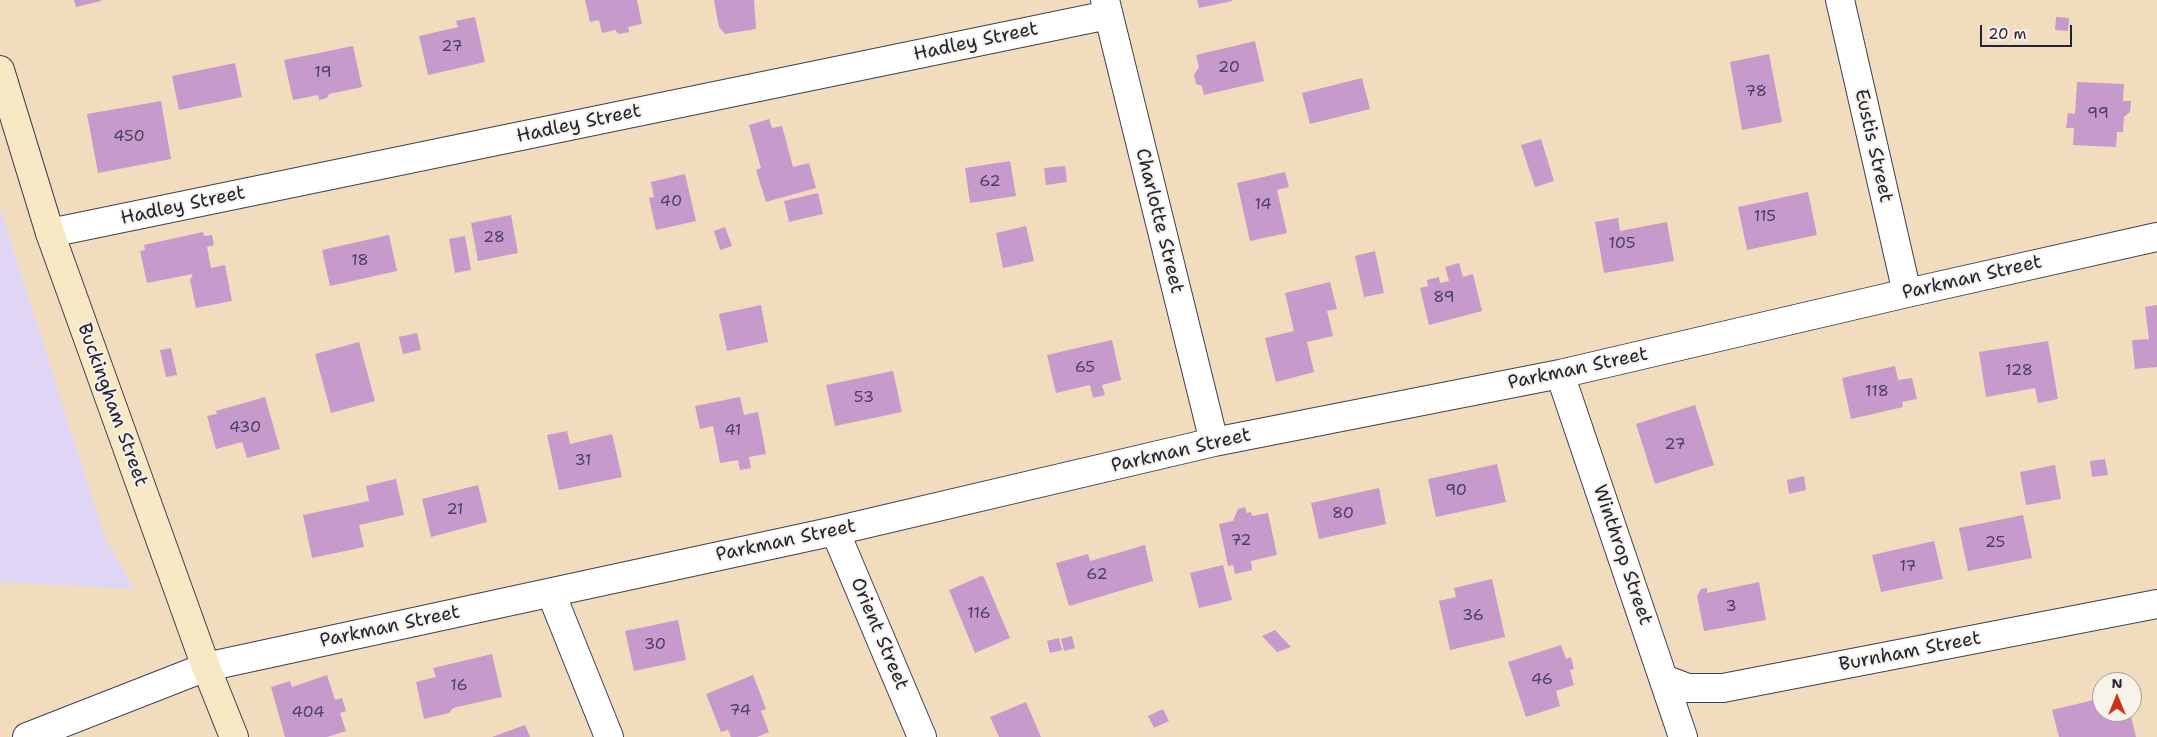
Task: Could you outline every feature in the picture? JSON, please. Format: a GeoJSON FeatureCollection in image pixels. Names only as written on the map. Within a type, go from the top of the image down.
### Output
{"type":"FeatureCollection","features":[{"type":"Feature","properties":{"kind":"main road","name":"Buckingham Street"},"geometry":{"type":"LineString","coordinates":[[0,70],[50,233],[206,667],[234,737]]}},
{"type":"Feature","properties":{"kind":"street","name":"Eustis Street"},"geometry":{"type":"LineString","coordinates":[[1840,0],[1907,293]]}},
{"type":"Feature","properties":{"kind":"street","name":"Hadley Street"},"geometry":{"type":"LineString","coordinates":[[50,233],[1107,8]]}},
{"type":"Feature","properties":{"kind":"street","name":"Charlotte Street"},"geometry":{"type":"LineString","coordinates":[[1107,8],[1214,442]]}},
{"type":"Feature","properties":{"kind":"street","name":"Parkman Street"},"geometry":{"type":"LineString","coordinates":[[27,737],[206,667],[835,531],[1214,442],[1560,374],[1907,293],[2157,238]]}},
{"type":"Feature","properties":{"kind":"street","name":"Winthrop Street"},"geometry":{"type":"LineString","coordinates":[[1560,374],[1683,737]]}},
{"type":"Feature","properties":{"kind":"street","name":"Orient Street"},"geometry":{"type":"LineString","coordinates":[[835,531],[922,737]]}},
{"type":"Feature","properties":{"kind":"street"},"geometry":{"type":"LineString","coordinates":[[551,593],[609,737]]}},
{"type":"Feature","properties":{"kind":"street","name":"Burnham Street"},"geometry":{"type":"LineString","coordinates":[[1664,678],[1688,688],[1723,688],[2157,604]]}},
{"type":"Feature","properties":{"kind":"shaded area"},"geometry":{"type":"Polygon","coordinates":[[[0,208],[105,538],[134,589],[0,582],[0,208]]]}},
{"type":"Feature","properties":{"kind":"building"},"geometry":{"type":"Polygon","coordinates":[[[74,0],[101,0],[101,1],[76,7],[74,0]]]}},
{"type":"Feature","properties":{"kind":"building"},"geometry":{"type":"Polygon","coordinates":[[[585,0],[637,0],[642,24],[628,27],[629,32],[619,34],[615,30],[602,33],[599,20],[590,22],[585,0]]]}},
{"type":"Feature","properties":{"kind":"building"},"geometry":{"type":"Polygon","coordinates":[[[714,0],[754,0],[756,29],[725,34],[719,27],[714,0]]]}},
{"type":"Feature","properties":{"kind":"building"},"geometry":{"type":"Polygon","coordinates":[[[1197,0],[1232,0],[1232,1],[1199,8],[1197,0]]]}},
{"type":"Feature","properties":{"kind":"building"},"geometry":{"type":"Polygon","coordinates":[[[475,17],[485,62],[428,75],[419,36],[458,27],[456,21],[475,17]]]}},
{"type":"Feature","properties":{"kind":"building"},"geometry":{"type":"Polygon","coordinates":[[[2056,17],[2069,18],[2068,31],[2055,30],[2056,17]]]}},
{"type":"Feature","properties":{"kind":"building"},"geometry":{"type":"Polygon","coordinates":[[[1255,41],[1264,81],[1204,95],[1202,86],[1196,84],[1194,75],[1199,67],[1196,55],[1255,41]]]}},
{"type":"Feature","properties":{"kind":"building"},"geometry":{"type":"Polygon","coordinates":[[[353,46],[362,87],[329,94],[327,98],[319,100],[318,95],[293,100],[284,60],[353,46]]]}},
{"type":"Feature","properties":{"kind":"building"},"geometry":{"type":"Polygon","coordinates":[[[1769,54],[1782,122],[1742,130],[1730,62],[1769,54]]]}},
{"type":"Feature","properties":{"kind":"building"},"geometry":{"type":"Polygon","coordinates":[[[235,63],[242,97],[179,110],[172,76],[235,63]]]}},
{"type":"Feature","properties":{"kind":"building"},"geometry":{"type":"Polygon","coordinates":[[[1362,78],[1370,109],[1310,124],[1302,93],[1362,78]]]}},
{"type":"Feature","properties":{"kind":"building"},"geometry":{"type":"Polygon","coordinates":[[[2077,82],[2124,84],[2123,101],[2131,101],[2130,112],[2124,117],[2123,132],[2117,132],[2116,147],[2073,145],[2074,128],[2066,128],[2068,113],[2075,114],[2077,82]]]}},
{"type":"Feature","properties":{"kind":"building"},"geometry":{"type":"Polygon","coordinates":[[[161,101],[171,159],[98,173],[87,114],[161,101]]]}},
{"type":"Feature","properties":{"kind":"building"},"geometry":{"type":"Polygon","coordinates":[[[769,119],[772,128],[782,126],[793,167],[809,163],[816,188],[766,202],[756,170],[761,168],[749,125],[769,119]]]}},
{"type":"Feature","properties":{"kind":"building"},"geometry":{"type":"Polygon","coordinates":[[[1541,139],[1554,181],[1535,187],[1521,145],[1541,139]]]}},
{"type":"Feature","properties":{"kind":"building"},"geometry":{"type":"Polygon","coordinates":[[[1010,161],[1016,196],[970,203],[965,168],[1010,161]]]}},
{"type":"Feature","properties":{"kind":"building"},"geometry":{"type":"Polygon","coordinates":[[[1065,166],[1067,182],[1046,185],[1044,168],[1065,166]]]}},
{"type":"Feature","properties":{"kind":"building"},"geometry":{"type":"Polygon","coordinates":[[[1285,172],[1289,187],[1277,190],[1287,233],[1250,241],[1237,183],[1285,172]]]}},
{"type":"Feature","properties":{"kind":"building"},"geometry":{"type":"Polygon","coordinates":[[[685,174],[696,221],[656,230],[649,198],[654,197],[651,182],[685,174]]]}},
{"type":"Feature","properties":{"kind":"building"},"geometry":{"type":"Polygon","coordinates":[[[1808,192],[1817,235],[1747,250],[1738,207],[1808,192]]]}},
{"type":"Feature","properties":{"kind":"building"},"geometry":{"type":"Polygon","coordinates":[[[818,193],[823,214],[789,222],[784,201],[818,193]]]}},
{"type":"Feature","properties":{"kind":"building"},"geometry":{"type":"Polygon","coordinates":[[[511,215],[518,253],[478,261],[471,223],[511,215]]]}},
{"type":"Feature","properties":{"kind":"building"},"geometry":{"type":"Polygon","coordinates":[[[1618,218],[1620,231],[1667,222],[1674,261],[1604,273],[1595,222],[1618,218]]]}},
{"type":"Feature","properties":{"kind":"building"},"geometry":{"type":"Polygon","coordinates":[[[1026,226],[1034,261],[1003,268],[996,233],[1026,226]]]}},
{"type":"Feature","properties":{"kind":"building"},"geometry":{"type":"Polygon","coordinates":[[[725,227],[732,246],[720,250],[714,231],[725,227]]]}},
{"type":"Feature","properties":{"kind":"building"},"geometry":{"type":"Polygon","coordinates":[[[203,232],[204,236],[212,235],[214,245],[207,247],[211,268],[225,265],[232,301],[196,308],[190,280],[193,274],[147,283],[140,251],[145,250],[144,245],[203,232]]]}},
{"type":"Feature","properties":{"kind":"building"},"geometry":{"type":"Polygon","coordinates":[[[389,235],[397,271],[330,286],[322,250],[389,235]]]}},
{"type":"Feature","properties":{"kind":"building"},"geometry":{"type":"Polygon","coordinates":[[[465,236],[471,270],[455,273],[449,239],[465,236]]]}},
{"type":"Feature","properties":{"kind":"building"},"geometry":{"type":"Polygon","coordinates":[[[1375,251],[1384,293],[1364,297],[1355,256],[1375,251]]]}},
{"type":"Feature","properties":{"kind":"building"},"geometry":{"type":"Polygon","coordinates":[[[1459,263],[1463,277],[1473,274],[1482,311],[1429,325],[1420,288],[1428,286],[1427,280],[1439,277],[1440,283],[1449,281],[1445,267],[1459,263]]]}},
{"type":"Feature","properties":{"kind":"building"},"geometry":{"type":"Polygon","coordinates":[[[1330,282],[1337,309],[1327,311],[1333,336],[1307,342],[1314,372],[1276,382],[1265,338],[1294,331],[1285,293],[1330,282]]]}},
{"type":"Feature","properties":{"kind":"building"},"geometry":{"type":"Polygon","coordinates":[[[761,305],[768,342],[727,351],[719,314],[761,305]]]}},
{"type":"Feature","properties":{"kind":"building"},"geometry":{"type":"Polygon","coordinates":[[[2157,305],[2157,367],[2135,369],[2132,340],[2149,339],[2145,307],[2157,305]]]}},
{"type":"Feature","properties":{"kind":"building"},"geometry":{"type":"Polygon","coordinates":[[[417,333],[421,350],[403,354],[399,337],[417,333]]]}},
{"type":"Feature","properties":{"kind":"building"},"geometry":{"type":"Polygon","coordinates":[[[1112,340],[1121,380],[1102,385],[1105,395],[1093,398],[1090,385],[1056,393],[1047,355],[1112,340]]]}},
{"type":"Feature","properties":{"kind":"building"},"geometry":{"type":"Polygon","coordinates":[[[2048,341],[2058,399],[2038,403],[2035,388],[1986,397],[1979,352],[2048,341]]]}},
{"type":"Feature","properties":{"kind":"building"},"geometry":{"type":"Polygon","coordinates":[[[359,342],[375,401],[331,413],[315,354],[359,342]]]}},
{"type":"Feature","properties":{"kind":"building"},"geometry":{"type":"Polygon","coordinates":[[[171,348],[177,375],[166,377],[160,350],[171,348]]]}},
{"type":"Feature","properties":{"kind":"building"},"geometry":{"type":"Polygon","coordinates":[[[1895,366],[1898,380],[1912,378],[1917,399],[1902,402],[1903,407],[1851,419],[1842,378],[1895,366]]]}},
{"type":"Feature","properties":{"kind":"building"},"geometry":{"type":"Polygon","coordinates":[[[893,371],[902,412],[835,426],[826,385],[893,371]]]}},
{"type":"Feature","properties":{"kind":"building"},"geometry":{"type":"Polygon","coordinates":[[[265,397],[280,449],[247,458],[242,442],[216,449],[207,416],[217,414],[216,411],[265,397]]]}},
{"type":"Feature","properties":{"kind":"building"},"geometry":{"type":"Polygon","coordinates":[[[740,397],[744,415],[758,412],[766,454],[749,457],[751,468],[740,470],[738,460],[720,463],[713,426],[700,429],[695,406],[740,397]]]}},
{"type":"Feature","properties":{"kind":"building"},"geometry":{"type":"Polygon","coordinates":[[[1695,405],[1714,465],[1655,484],[1636,424],[1695,405]]]}},
{"type":"Feature","properties":{"kind":"building"},"geometry":{"type":"Polygon","coordinates":[[[567,431],[570,444],[612,434],[622,477],[559,490],[547,435],[567,431]]]}},
{"type":"Feature","properties":{"kind":"building"},"geometry":{"type":"Polygon","coordinates":[[[2105,459],[2108,475],[2092,477],[2090,461],[2105,459]]]}},
{"type":"Feature","properties":{"kind":"building"},"geometry":{"type":"Polygon","coordinates":[[[1497,464],[1506,502],[1436,517],[1428,479],[1497,464]]]}},
{"type":"Feature","properties":{"kind":"building"},"geometry":{"type":"Polygon","coordinates":[[[2055,465],[2061,499],[2026,505],[2020,472],[2055,465]]]}},
{"type":"Feature","properties":{"kind":"building"},"geometry":{"type":"Polygon","coordinates":[[[1804,476],[1806,490],[1789,494],[1787,480],[1804,476]]]}},
{"type":"Feature","properties":{"kind":"building"},"geometry":{"type":"Polygon","coordinates":[[[396,479],[404,515],[359,525],[364,547],[312,558],[303,515],[369,501],[366,486],[396,479]]]}},
{"type":"Feature","properties":{"kind":"building"},"geometry":{"type":"Polygon","coordinates":[[[478,485],[487,522],[431,537],[422,499],[478,485]]]}},
{"type":"Feature","properties":{"kind":"building"},"geometry":{"type":"Polygon","coordinates":[[[1379,488],[1386,524],[1319,539],[1311,503],[1379,488]]]}},
{"type":"Feature","properties":{"kind":"building"},"geometry":{"type":"Polygon","coordinates":[[[1245,507],[1247,513],[1251,512],[1252,516],[1268,513],[1277,555],[1251,561],[1252,570],[1235,574],[1233,565],[1228,566],[1219,524],[1233,521],[1238,509],[1245,507]]]}},
{"type":"Feature","properties":{"kind":"building"},"geometry":{"type":"Polygon","coordinates":[[[2023,515],[2032,558],[1968,571],[1959,528],[2023,515]]]}},
{"type":"Feature","properties":{"kind":"building"},"geometry":{"type":"Polygon","coordinates":[[[1934,541],[1943,579],[1881,592],[1872,555],[1934,541]]]}},
{"type":"Feature","properties":{"kind":"building"},"geometry":{"type":"Polygon","coordinates":[[[1145,545],[1153,581],[1069,606],[1056,563],[1088,554],[1090,561],[1145,545]]]}},
{"type":"Feature","properties":{"kind":"building"},"geometry":{"type":"Polygon","coordinates":[[[1223,565],[1232,600],[1199,608],[1190,573],[1223,565]]]}},
{"type":"Feature","properties":{"kind":"building"},"geometry":{"type":"Polygon","coordinates":[[[981,576],[984,577],[1010,638],[975,653],[949,590],[981,576]]]}},
{"type":"Feature","properties":{"kind":"building"},"geometry":{"type":"Polygon","coordinates":[[[1492,579],[1505,637],[1450,650],[1439,601],[1456,597],[1454,588],[1492,579]]]}},
{"type":"Feature","properties":{"kind":"building"},"geometry":{"type":"Polygon","coordinates":[[[1759,582],[1766,620],[1704,631],[1697,596],[1701,589],[1707,588],[1707,593],[1759,582]]]}},
{"type":"Feature","properties":{"kind":"building"},"geometry":{"type":"Polygon","coordinates":[[[678,620],[686,660],[634,671],[625,631],[678,620]]]}},
{"type":"Feature","properties":{"kind":"building"},"geometry":{"type":"Polygon","coordinates":[[[1275,630],[1291,647],[1277,652],[1262,636],[1275,630]]]}},
{"type":"Feature","properties":{"kind":"building"},"geometry":{"type":"Polygon","coordinates":[[[1072,636],[1075,648],[1064,651],[1061,639],[1072,636]]]}},
{"type":"Feature","properties":{"kind":"building"},"geometry":{"type":"Polygon","coordinates":[[[1059,638],[1062,650],[1050,653],[1047,641],[1059,638]]]}},
{"type":"Feature","properties":{"kind":"building"},"geometry":{"type":"Polygon","coordinates":[[[1561,645],[1566,659],[1571,657],[1574,669],[1570,670],[1574,685],[1556,691],[1560,706],[1526,717],[1508,662],[1561,645]]]}},
{"type":"Feature","properties":{"kind":"building"},"geometry":{"type":"Polygon","coordinates":[[[492,654],[502,697],[453,708],[449,713],[424,719],[416,682],[436,677],[433,668],[492,654]]]}},
{"type":"Feature","properties":{"kind":"building"},"geometry":{"type":"Polygon","coordinates":[[[327,675],[335,700],[342,698],[346,711],[340,713],[346,731],[327,737],[285,737],[271,687],[290,681],[292,687],[327,675]]]}},
{"type":"Feature","properties":{"kind":"building"},"geometry":{"type":"Polygon","coordinates":[[[753,675],[766,709],[761,711],[769,732],[757,737],[731,737],[728,730],[721,732],[706,694],[753,675]]]}},
{"type":"Feature","properties":{"kind":"building"},"geometry":{"type":"Polygon","coordinates":[[[2092,700],[2092,722],[2132,722],[2136,737],[2059,737],[2052,710],[2092,700]]]}},
{"type":"Feature","properties":{"kind":"building"},"geometry":{"type":"Polygon","coordinates":[[[1026,702],[1041,737],[999,737],[990,717],[1026,702]]]}},
{"type":"Feature","properties":{"kind":"building"},"geometry":{"type":"Polygon","coordinates":[[[1163,709],[1169,721],[1154,728],[1148,716],[1163,709]]]}},
{"type":"Feature","properties":{"kind":"building"},"geometry":{"type":"Polygon","coordinates":[[[525,725],[530,737],[492,737],[525,725]]]}}]}
